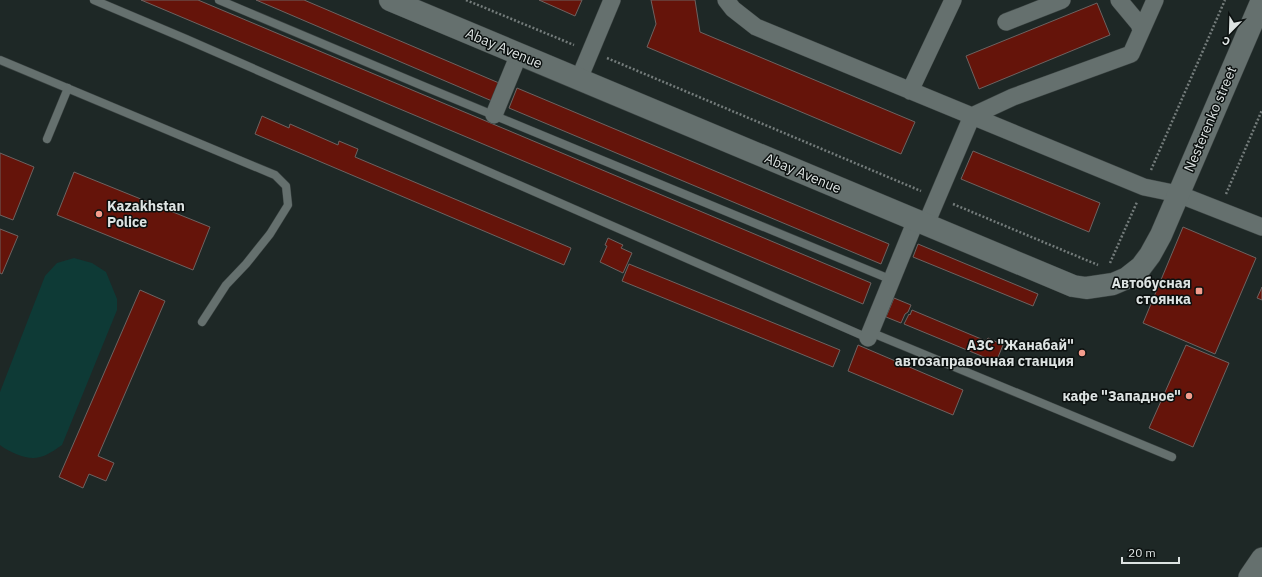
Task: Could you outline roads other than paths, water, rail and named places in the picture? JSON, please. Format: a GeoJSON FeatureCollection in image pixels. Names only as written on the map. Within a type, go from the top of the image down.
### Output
{"type":"FeatureCollection","features":[{"type":"Feature","properties":{"kind":"main road","name":"Abay Avenue"},"geometry":{"type":"LineString","coordinates":[[390,0],[1073,286],[1086,288],[1113,284],[1128,278],[1141,267],[1161,235],[1178,194]]}},
{"type":"Feature","properties":{"kind":"main road","name":"Nesterenko street"},"geometry":{"type":"LineString","coordinates":[[1178,194],[1262,0]]}},
{"type":"Feature","properties":{"kind":"street"},"geometry":{"type":"LineString","coordinates":[[579,79],[612,0]]}},
{"type":"Feature","properties":{"kind":"street"},"geometry":{"type":"LineString","coordinates":[[726,0],[733,9],[756,27],[1144,187],[1178,194],[1220,209],[1262,228]]}},
{"type":"Feature","properties":{"kind":"street"},"geometry":{"type":"LineString","coordinates":[[910,91],[953,0]]}},
{"type":"Feature","properties":{"kind":"street"},"geometry":{"type":"LineString","coordinates":[[1006,22],[1062,0]]}},
{"type":"Feature","properties":{"kind":"street"},"geometry":{"type":"LineString","coordinates":[[1119,0],[1139,24],[1141,30]]}},
{"type":"Feature","properties":{"kind":"street"},"geometry":{"type":"LineString","coordinates":[[869,335],[892,280],[921,222],[937,198],[972,116],[1013,97],[1131,54],[1156,0]]}},
{"type":"Feature","properties":{"kind":"street"},"geometry":{"type":"LineString","coordinates":[[494,115],[520,54]]}},
{"type":"Feature","properties":{"kind":"street"},"geometry":{"type":"LineString","coordinates":[[1249,577],[1262,558]]}},
{"type":"Feature","properties":{"kind":"lane"},"geometry":{"type":"LineString","coordinates":[[94,0],[869,335],[1172,458]]}},
{"type":"Feature","properties":{"kind":"lane"},"geometry":{"type":"LineString","coordinates":[[219,0],[892,280]]}},
{"type":"Feature","properties":{"kind":"lane"},"geometry":{"type":"LineString","coordinates":[[0,60],[274,174],[286,186],[288,205],[270,234],[246,264],[226,285],[202,322]]}},
{"type":"Feature","properties":{"kind":"lane"},"geometry":{"type":"LineString","coordinates":[[47,139],[68,88]]}},
{"type":"Feature","properties":{"kind":"place","name":"Kazakhstan Police"},"geometry":{"type":"Point","coordinates":[99,214]}},
{"type":"Feature","properties":{"kind":"place","name":"Автобусная стоянка"},"geometry":{"type":"Point","coordinates":[1199,291]}},
{"type":"Feature","properties":{"kind":"place","name":"АЗС \"Жанабай\" автозаправочная станция"},"geometry":{"type":"Point","coordinates":[1082,353]}},
{"type":"Feature","properties":{"kind":"place","name":"кафе \"Западное\""},"geometry":{"type":"Point","coordinates":[1189,396]}}]}
